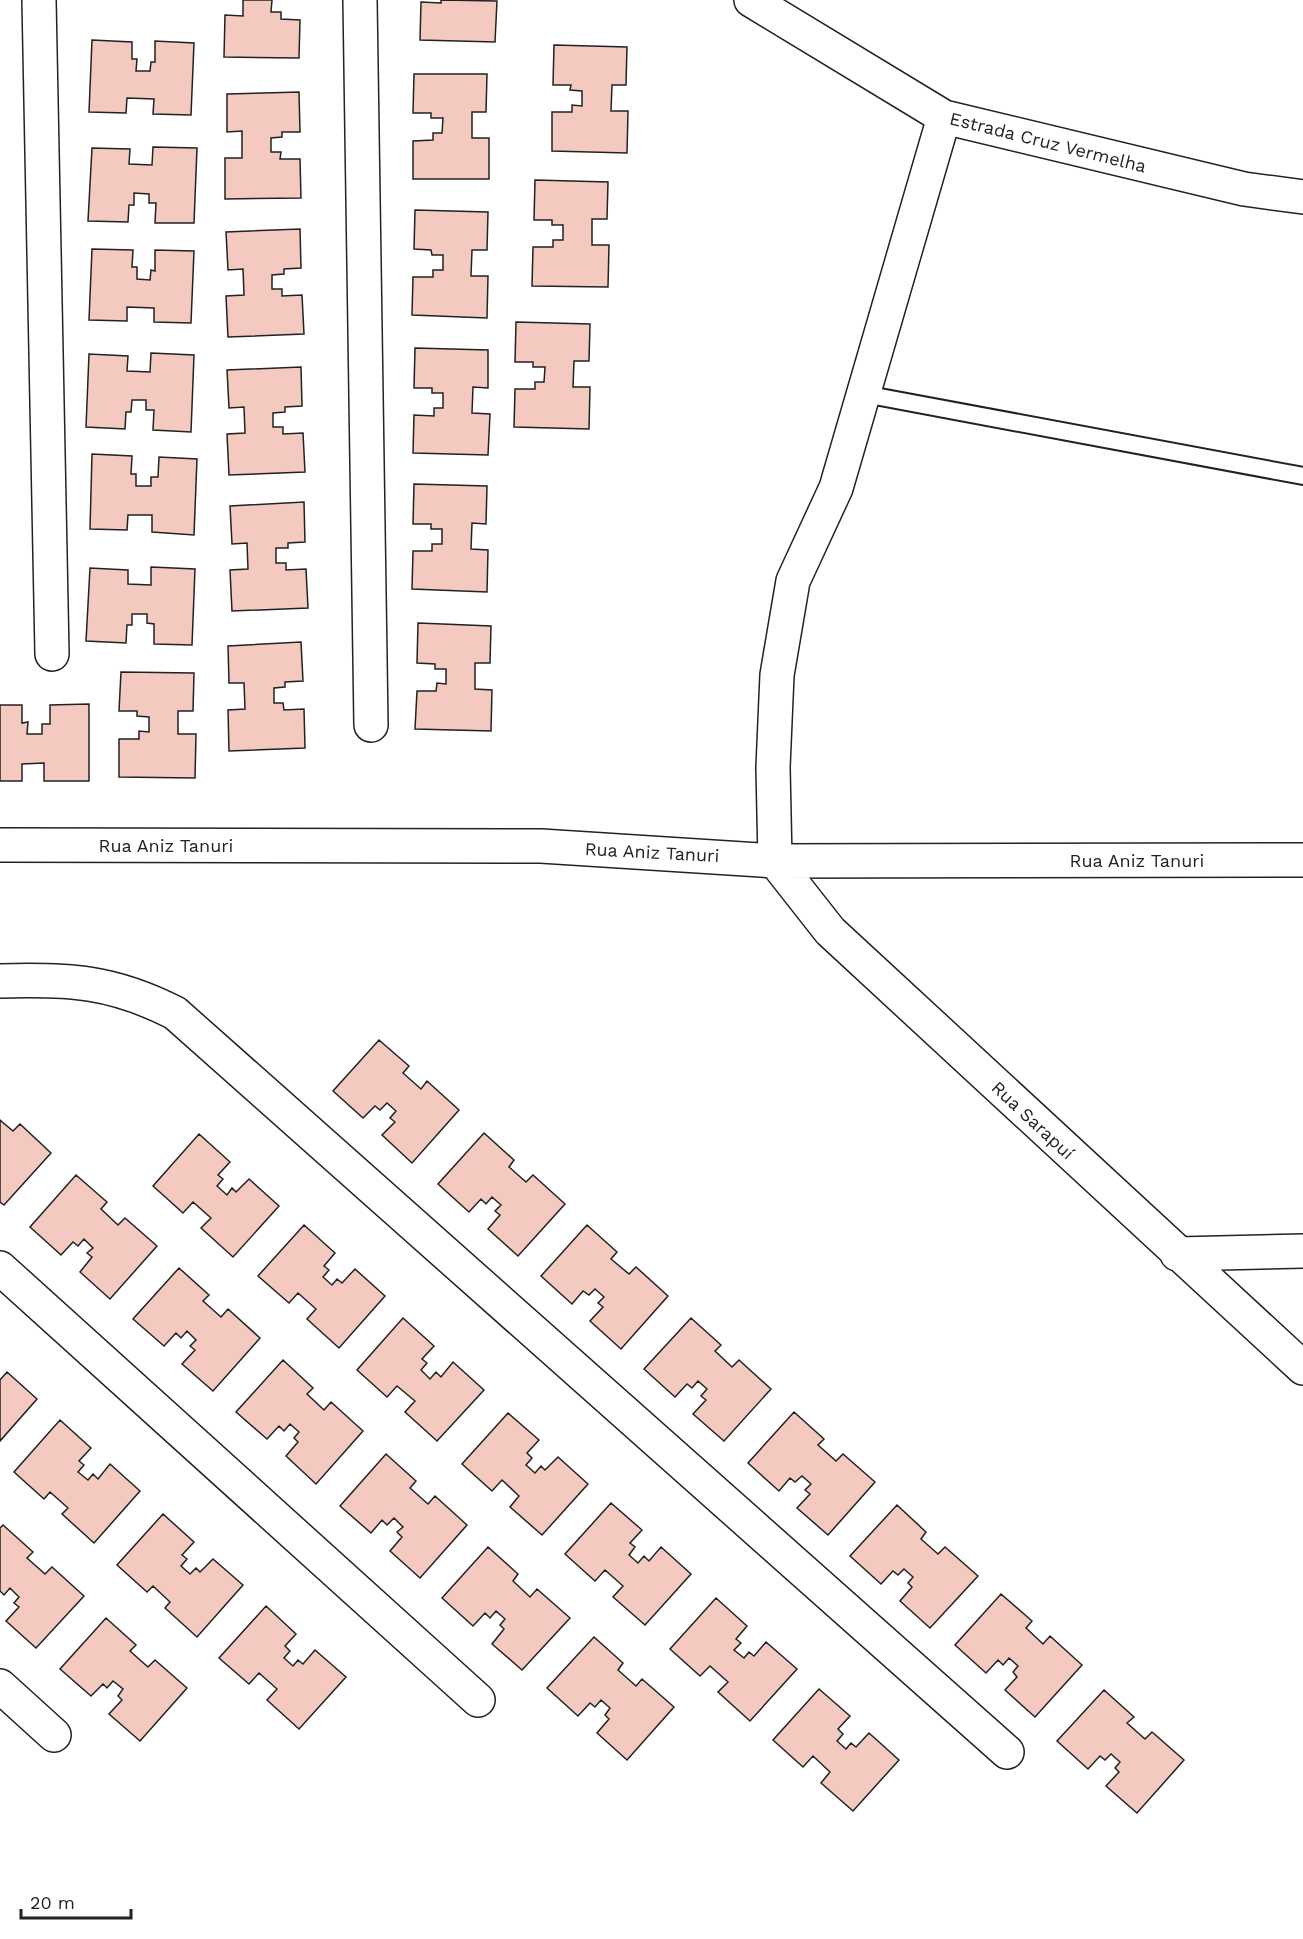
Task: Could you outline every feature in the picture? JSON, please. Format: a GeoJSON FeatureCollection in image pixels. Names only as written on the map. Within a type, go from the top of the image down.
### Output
{"type":"FeatureCollection","features":[{"type":"Feature","properties":{"kind":"street"},"geometry":{"type":"LineString","coordinates":[[39,0],[52,654]]}},
{"type":"Feature","properties":{"kind":"street"},"geometry":{"type":"LineString","coordinates":[[360,0],[371,725]]}},
{"type":"Feature","properties":{"kind":"street","name":"Estrada Cruz Vermelha"},"geometry":{"type":"LineString","coordinates":[[751,0],[944,117],[1244,189],[1303,197]]}},
{"type":"Feature","properties":{"kind":"street"},"geometry":{"type":"LineString","coordinates":[[774,861],[772,767],[777,675],[793,580],[836,488],[944,117]]}},
{"type":"Feature","properties":{"kind":"street","name":"Rua Aniz Tanuri"},"geometry":{"type":"LineString","coordinates":[[0,845],[541,846],[774,861],[1303,860]]}},
{"type":"Feature","properties":{"kind":"street","name":"Rua Sarapuí"},"geometry":{"type":"LineString","coordinates":[[774,861],[830,931],[1303,1368]]}},
{"type":"Feature","properties":{"kind":"street"},"geometry":{"type":"LineString","coordinates":[[0,981],[59,980],[102,985],[140,996],[175,1013],[1007,1752]]}},
{"type":"Feature","properties":{"kind":"street"},"geometry":{"type":"LineString","coordinates":[[1178,1254],[1303,1251]]}},
{"type":"Feature","properties":{"kind":"street"},"geometry":{"type":"LineString","coordinates":[[0,1268],[478,1700]]}},
{"type":"Feature","properties":{"kind":"street"},"geometry":{"type":"LineString","coordinates":[[0,1686],[54,1735]]}},
{"type":"Feature","properties":{"kind":"lane"},"geometry":{"type":"LineString","coordinates":[[864,394],[1303,476]]}},
{"type":"Feature","properties":{"kind":"building"},"geometry":{"type":"Polygon","coordinates":[[[243,0],[272,0],[271,12],[281,12],[281,19],[300,20],[299,58],[224,57],[225,15],[243,16],[243,0]]]}},
{"type":"Feature","properties":{"kind":"building"},"geometry":{"type":"Polygon","coordinates":[[[441,0],[497,1],[495,42],[420,40],[421,2],[441,3],[441,0]]]}},
{"type":"Feature","properties":{"kind":"building"},"geometry":{"type":"Polygon","coordinates":[[[92,40],[132,42],[132,59],[137,59],[136,71],[150,71],[151,62],[155,62],[155,41],[194,43],[191,115],[153,114],[154,99],[127,98],[126,113],[89,112],[92,40]]]}},
{"type":"Feature","properties":{"kind":"building"},"geometry":{"type":"Polygon","coordinates":[[[554,45],[627,47],[626,85],[612,85],[611,111],[628,111],[627,153],[552,151],[552,112],[572,112],[572,105],[582,106],[582,91],[570,90],[571,85],[553,85],[554,45]]]}},
{"type":"Feature","properties":{"kind":"building"},"geometry":{"type":"Polygon","coordinates":[[[414,74],[487,74],[486,112],[472,112],[472,138],[489,138],[489,179],[413,179],[413,141],[433,140],[433,133],[442,133],[443,118],[431,118],[431,113],[413,113],[414,74]]]}},
{"type":"Feature","properties":{"kind":"building"},"geometry":{"type":"Polygon","coordinates":[[[299,92],[300,132],[282,132],[282,137],[271,138],[271,152],[281,152],[280,159],[300,159],[301,198],[225,199],[225,158],[242,158],[242,131],[227,132],[227,94],[299,92]]]}},
{"type":"Feature","properties":{"kind":"building"},"geometry":{"type":"Polygon","coordinates":[[[153,147],[197,148],[194,223],[155,223],[156,203],[149,203],[149,194],[134,193],[134,205],[129,205],[128,222],[88,221],[92,148],[130,149],[129,164],[152,165],[153,147]]]}},
{"type":"Feature","properties":{"kind":"building"},"geometry":{"type":"Polygon","coordinates":[[[535,180],[608,182],[607,219],[592,219],[592,245],[609,245],[608,287],[532,286],[533,247],[553,247],[553,240],[563,240],[563,225],[552,225],[552,220],[534,220],[535,180]]]}},
{"type":"Feature","properties":{"kind":"building"},"geometry":{"type":"Polygon","coordinates":[[[415,210],[488,212],[487,250],[472,250],[471,276],[488,276],[487,318],[412,315],[413,277],[433,277],[433,270],[443,270],[443,255],[432,255],[431,250],[414,249],[415,210]]]}},
{"type":"Feature","properties":{"kind":"building"},"geometry":{"type":"Polygon","coordinates":[[[300,229],[301,268],[284,269],[284,274],[272,275],[272,289],[282,289],[282,296],[302,295],[304,334],[228,337],[226,296],[244,295],[243,269],[228,270],[226,232],[300,229]]]}},
{"type":"Feature","properties":{"kind":"building"},"geometry":{"type":"Polygon","coordinates":[[[92,249],[133,250],[132,267],[137,267],[137,279],[150,280],[151,270],[155,271],[155,250],[194,251],[191,323],[154,322],[154,308],[127,307],[127,321],[89,320],[92,249]]]}},
{"type":"Feature","properties":{"kind":"building"},"geometry":{"type":"Polygon","coordinates":[[[516,322],[590,324],[589,361],[574,361],[573,387],[590,387],[589,429],[514,427],[515,389],[535,389],[535,382],[544,382],[545,367],[533,367],[533,362],[515,362],[516,322]]]}},
{"type":"Feature","properties":{"kind":"building"},"geometry":{"type":"Polygon","coordinates":[[[415,348],[488,350],[488,388],[473,387],[472,413],[490,414],[488,455],[413,453],[414,415],[434,416],[434,408],[443,408],[443,393],[432,393],[432,388],[414,388],[415,348]]]}},
{"type":"Feature","properties":{"kind":"building"},"geometry":{"type":"Polygon","coordinates":[[[151,353],[194,355],[191,432],[153,430],[154,410],[146,410],[146,400],[132,400],[131,412],[126,412],[125,429],[86,427],[89,354],[128,356],[127,371],[150,372],[151,353]]]}},
{"type":"Feature","properties":{"kind":"building"},"geometry":{"type":"Polygon","coordinates":[[[301,367],[302,406],[285,407],[285,412],[273,413],[273,427],[283,427],[283,434],[303,433],[305,472],[229,475],[227,434],[245,433],[244,407],[229,408],[227,370],[301,367]]]}},
{"type":"Feature","properties":{"kind":"building"},"geometry":{"type":"Polygon","coordinates":[[[92,454],[132,456],[131,474],[136,474],[136,486],[151,486],[151,477],[158,477],[159,457],[197,459],[194,535],[152,532],[152,515],[128,515],[127,530],[90,529],[92,454]]]}},
{"type":"Feature","properties":{"kind":"building"},"geometry":{"type":"Polygon","coordinates":[[[414,484],[487,486],[486,524],[472,523],[471,549],[488,550],[487,592],[412,589],[413,551],[432,551],[432,544],[442,544],[442,529],[431,529],[431,524],[413,524],[414,484]]]}},
{"type":"Feature","properties":{"kind":"building"},"geometry":{"type":"Polygon","coordinates":[[[304,502],[305,542],[288,543],[288,548],[276,548],[276,563],[286,563],[286,570],[306,569],[308,608],[232,611],[230,570],[248,569],[247,543],[232,544],[230,506],[304,502]]]}},
{"type":"Feature","properties":{"kind":"building"},"geometry":{"type":"Polygon","coordinates":[[[151,567],[195,569],[192,645],[154,644],[154,624],[147,623],[147,614],[132,614],[132,625],[127,625],[126,643],[86,641],[90,568],[128,570],[128,584],[151,585],[151,567]]]}},
{"type":"Feature","properties":{"kind":"building"},"geometry":{"type":"Polygon","coordinates":[[[418,623],[491,626],[490,663],[475,663],[475,689],[492,690],[491,731],[415,729],[417,691],[436,691],[437,683],[446,684],[446,669],[435,669],[435,664],[417,663],[418,623]]]}},
{"type":"Feature","properties":{"kind":"building"},"geometry":{"type":"Polygon","coordinates":[[[301,642],[303,681],[285,682],[285,687],[274,688],[274,703],[283,703],[284,710],[304,709],[305,748],[229,751],[228,710],[245,709],[244,683],[229,683],[228,646],[301,642]]]}},
{"type":"Feature","properties":{"kind":"building"},"geometry":{"type":"Polygon","coordinates":[[[121,672],[194,673],[193,711],[178,711],[178,734],[196,734],[195,778],[119,777],[119,739],[139,739],[139,731],[149,732],[149,717],[137,716],[137,711],[119,711],[121,672]]]}},
{"type":"Feature","properties":{"kind":"building"},"geometry":{"type":"Polygon","coordinates":[[[89,704],[89,781],[44,781],[44,763],[22,764],[22,781],[0,781],[0,705],[22,705],[22,723],[28,722],[27,734],[42,734],[42,724],[50,724],[50,705],[89,704]]]}},
{"type":"Feature","properties":{"kind":"building"},"geometry":{"type":"Polygon","coordinates":[[[379,1040],[409,1066],[403,1073],[421,1089],[427,1081],[459,1110],[412,1163],[382,1135],[395,1122],[390,1118],[396,1111],[387,1103],[380,1110],[375,1106],[363,1118],[333,1091],[379,1040]]]}},
{"type":"Feature","properties":{"kind":"building"},"geometry":{"type":"Polygon","coordinates":[[[0,1120],[13,1131],[20,1124],[51,1153],[4,1205],[0,1202],[0,1120]]]}},
{"type":"Feature","properties":{"kind":"building"},"geometry":{"type":"Polygon","coordinates":[[[484,1133],[514,1160],[509,1167],[526,1182],[533,1175],[565,1204],[518,1256],[488,1229],[500,1215],[495,1211],[501,1205],[492,1197],[486,1204],[481,1199],[469,1212],[438,1184],[484,1133]]]}},
{"type":"Feature","properties":{"kind":"building"},"geometry":{"type":"Polygon","coordinates":[[[199,1134],[230,1162],[218,1175],[223,1179],[217,1186],[227,1195],[232,1188],[236,1192],[249,1179],[279,1206],[233,1257],[201,1228],[211,1218],[193,1202],[183,1213],[153,1186],[199,1134]]]}},
{"type":"Feature","properties":{"kind":"building"},"geometry":{"type":"Polygon","coordinates":[[[76,1175],[107,1202],[101,1209],[118,1225],[125,1218],[157,1246],[110,1299],[80,1272],[92,1257],[87,1253],[93,1248],[84,1239],[78,1246],[73,1242],[61,1255],[30,1227],[76,1175]]]}},
{"type":"Feature","properties":{"kind":"building"},"geometry":{"type":"Polygon","coordinates":[[[304,1225],[335,1253],[324,1266],[329,1270],[323,1277],[332,1285],[337,1279],[342,1283],[355,1269],[385,1296],[339,1348],[307,1319],[316,1309],[298,1293],[289,1303],[258,1276],[304,1225]]]}},
{"type":"Feature","properties":{"kind":"building"},"geometry":{"type":"Polygon","coordinates":[[[587,1225],[617,1252],[611,1259],[629,1274],[636,1267],[668,1296],[621,1349],[590,1321],[603,1307],[598,1303],[604,1297],[595,1289],[589,1295],[583,1291],[572,1304],[541,1276],[587,1225]]]}},
{"type":"Feature","properties":{"kind":"building"},"geometry":{"type":"Polygon","coordinates":[[[179,1268],[209,1295],[203,1301],[221,1317],[228,1309],[260,1338],[213,1391],[182,1364],[195,1350],[190,1346],[196,1340],[187,1331],[181,1338],[176,1333],[164,1346],[133,1319],[179,1268]]]}},
{"type":"Feature","properties":{"kind":"building"},"geometry":{"type":"Polygon","coordinates":[[[403,1318],[434,1346],[422,1359],[427,1363],[421,1370],[430,1379],[436,1372],[441,1377],[453,1362],[484,1390],[437,1441],[405,1412],[415,1401],[397,1386],[387,1397],[357,1370],[403,1318]]]}},
{"type":"Feature","properties":{"kind":"building"},"geometry":{"type":"Polygon","coordinates":[[[691,1318],[721,1345],[715,1351],[732,1367],[739,1360],[771,1389],[724,1441],[693,1414],[706,1400],[701,1396],[707,1389],[698,1381],[692,1388],[687,1384],[675,1397],[644,1369],[691,1318]]]}},
{"type":"Feature","properties":{"kind":"building"},"geometry":{"type":"Polygon","coordinates":[[[283,1360],[313,1388],[307,1394],[324,1410],[331,1402],[363,1431],[316,1484],[286,1456],[298,1442],[294,1438],[299,1432],[290,1424],[284,1431],[279,1426],[267,1439],[236,1412],[283,1360]]]}},
{"type":"Feature","properties":{"kind":"building"},"geometry":{"type":"Polygon","coordinates":[[[7,1372],[37,1399],[0,1441],[0,1380],[7,1372]]]}},
{"type":"Feature","properties":{"kind":"building"},"geometry":{"type":"Polygon","coordinates":[[[794,1412],[824,1439],[818,1445],[836,1461],[843,1454],[875,1482],[828,1535],[797,1508],[810,1494],[805,1490],[811,1484],[802,1476],[795,1482],[790,1478],[779,1491],[748,1463],[794,1412]]]}},
{"type":"Feature","properties":{"kind":"building"},"geometry":{"type":"Polygon","coordinates":[[[508,1413],[539,1440],[527,1453],[532,1458],[526,1465],[535,1473],[541,1466],[545,1470],[558,1457],[588,1484],[542,1535],[510,1507],[519,1496],[502,1480],[492,1491],[462,1464],[508,1413]]]}},
{"type":"Feature","properties":{"kind":"building"},"geometry":{"type":"Polygon","coordinates":[[[60,1420],[91,1448],[79,1461],[84,1465],[78,1472],[88,1480],[93,1474],[98,1479],[110,1464],[140,1491],[94,1543],[62,1514],[68,1508],[50,1492],[44,1499],[14,1472],[60,1420]]]}},
{"type":"Feature","properties":{"kind":"building"},"geometry":{"type":"Polygon","coordinates":[[[386,1454],[416,1481],[410,1488],[428,1504],[435,1496],[467,1525],[420,1578],[390,1551],[402,1537],[397,1532],[403,1527],[394,1518],[387,1525],[382,1520],[371,1533],[340,1506],[386,1454]]]}},
{"type":"Feature","properties":{"kind":"building"},"geometry":{"type":"Polygon","coordinates":[[[611,1503],[642,1530],[630,1543],[635,1547],[629,1555],[638,1563],[644,1556],[649,1561],[661,1547],[691,1574],[645,1625],[613,1597],[623,1586],[605,1570],[595,1581],[565,1554],[611,1503]]]}},
{"type":"Feature","properties":{"kind":"building"},"geometry":{"type":"Polygon","coordinates":[[[897,1505],[926,1532],[921,1539],[938,1554],[945,1547],[978,1576],[930,1628],[900,1601],[912,1587],[908,1583],[913,1577],[904,1569],[898,1575],[893,1571],[881,1584],[850,1556],[897,1505]]]}},
{"type":"Feature","properties":{"kind":"building"},"geometry":{"type":"Polygon","coordinates":[[[163,1514],[194,1542],[182,1555],[187,1559],[181,1566],[190,1574],[196,1568],[200,1572],[213,1559],[243,1585],[197,1637],[165,1608],[170,1602],[153,1586],[147,1592],[117,1565],[163,1514]]]}},
{"type":"Feature","properties":{"kind":"building"},"geometry":{"type":"Polygon","coordinates":[[[3,1525],[33,1552],[27,1558],[45,1574],[52,1567],[84,1596],[36,1648],[6,1621],[19,1607],[14,1603],[19,1597],[10,1588],[4,1595],[0,1591],[0,1528],[3,1525]]]}},
{"type":"Feature","properties":{"kind":"building"},"geometry":{"type":"Polygon","coordinates":[[[488,1547],[518,1574],[513,1581],[530,1597],[537,1589],[570,1618],[522,1670],[492,1644],[504,1629],[500,1625],[505,1619],[496,1611],[490,1618],[485,1613],[473,1626],[442,1598],[488,1547]]]}},
{"type":"Feature","properties":{"kind":"building"},"geometry":{"type":"Polygon","coordinates":[[[1001,1594],[1032,1621],[1026,1628],[1043,1644],[1050,1636],[1082,1665],[1035,1717],[1005,1690],[1017,1677],[1013,1672],[1018,1666],[1009,1658],[1003,1665],[998,1660],[986,1673],[955,1645],[1001,1594]]]}},
{"type":"Feature","properties":{"kind":"building"},"geometry":{"type":"Polygon","coordinates":[[[716,1598],[747,1626],[736,1639],[741,1643],[734,1650],[744,1658],[749,1652],[754,1656],[766,1642],[797,1669],[750,1721],[718,1692],[728,1682],[710,1666],[700,1676],[670,1649],[716,1598]]]}},
{"type":"Feature","properties":{"kind":"building"},"geometry":{"type":"Polygon","coordinates":[[[266,1606],[296,1634],[285,1646],[290,1651],[284,1658],[293,1666],[298,1660],[303,1664],[315,1650],[346,1677],[299,1729],[267,1700],[277,1689],[259,1673],[249,1684],[219,1658],[266,1606]]]}},
{"type":"Feature","properties":{"kind":"building"},"geometry":{"type":"Polygon","coordinates":[[[106,1618],[136,1645],[130,1651],[148,1667],[155,1660],[187,1688],[140,1741],[109,1714],[122,1700],[118,1696],[123,1689],[113,1681],[107,1688],[103,1684],[91,1696],[60,1669],[106,1618]]]}},
{"type":"Feature","properties":{"kind":"building"},"geometry":{"type":"Polygon","coordinates":[[[594,1637],[623,1663],[618,1670],[636,1686],[642,1679],[674,1707],[627,1760],[597,1733],[609,1719],[605,1715],[610,1708],[601,1700],[595,1707],[590,1703],[578,1716],[547,1688],[594,1637]]]}},
{"type":"Feature","properties":{"kind":"building"},"geometry":{"type":"Polygon","coordinates":[[[819,1689],[850,1716],[838,1729],[843,1734],[837,1741],[846,1749],[851,1743],[856,1747],[869,1733],[899,1760],[853,1811],[821,1783],[830,1772],[813,1756],[803,1767],[773,1740],[819,1689]]]}},
{"type":"Feature","properties":{"kind":"building"},"geometry":{"type":"Polygon","coordinates":[[[1104,1690],[1134,1717],[1127,1723],[1145,1739],[1152,1732],[1184,1760],[1137,1813],[1106,1786],[1119,1772],[1115,1768],[1120,1762],[1111,1754],[1105,1760],[1100,1756],[1088,1769],[1057,1741],[1104,1690]]]}}]}
